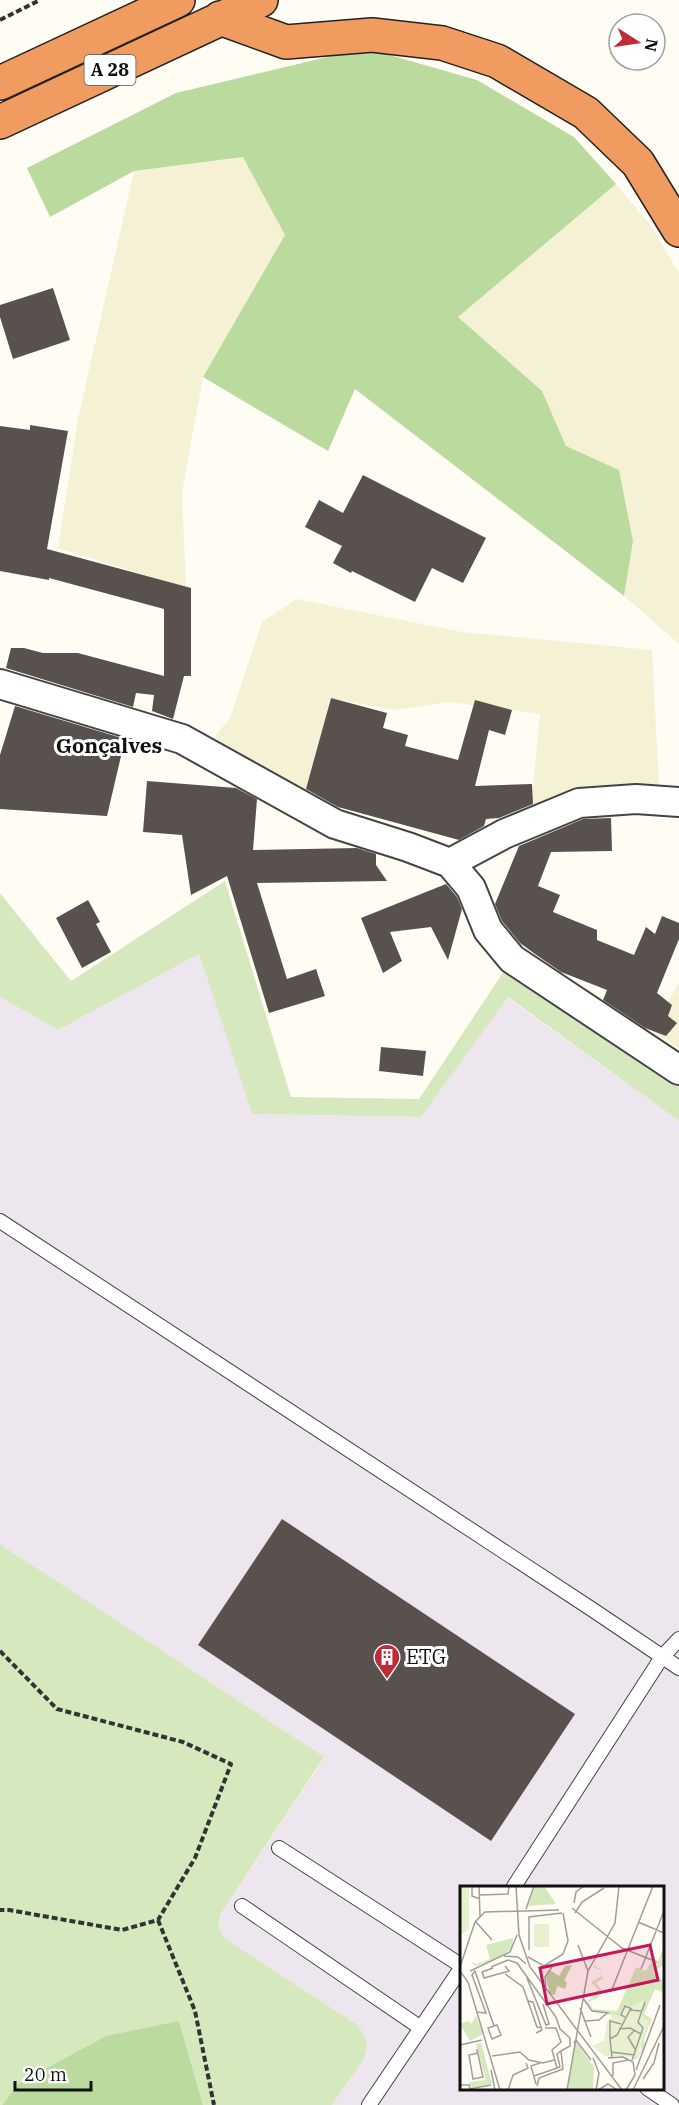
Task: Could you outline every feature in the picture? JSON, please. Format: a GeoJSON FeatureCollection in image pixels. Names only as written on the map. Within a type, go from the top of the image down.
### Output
{"type":"FeatureCollection","features":[{"type":"Feature","properties":{"kind":"highway","name":"A 28"},"geometry":{"type":"LineString","coordinates":[[0,83],[178,0]]}},
{"type":"Feature","properties":{"kind":"highway","name":"A 28"},"geometry":{"type":"LineString","coordinates":[[0,122],[261,0]]}},
{"type":"Feature","properties":{"kind":"highway"},"geometry":{"type":"LineString","coordinates":[[220,18],[286,42],[372,35],[442,43],[497,61],[586,113],[638,163],[679,230]]}},
{"type":"Feature","properties":{"kind":"street"},"geometry":{"type":"LineString","coordinates":[[0,684],[182,739],[334,824],[450,863],[471,888],[488,930],[512,959],[679,1070]]}},
{"type":"Feature","properties":{"kind":"street"},"geometry":{"type":"LineString","coordinates":[[450,863],[504,834],[579,803],[636,799],[679,802]]}},
{"type":"Feature","properties":{"kind":"lane"},"geometry":{"type":"LineString","coordinates":[[0,1221],[679,1668]]}},
{"type":"Feature","properties":{"kind":"lane"},"geometry":{"type":"LineString","coordinates":[[514,1886],[662,1657],[679,1639]]}},
{"type":"Feature","properties":{"kind":"lane"},"geometry":{"type":"LineString","coordinates":[[279,1848],[460,1965]]}},
{"type":"Feature","properties":{"kind":"lane"},"geometry":{"type":"LineString","coordinates":[[242,1906],[421,2028]]}},
{"type":"Feature","properties":{"kind":"lane"},"geometry":{"type":"LineString","coordinates":[[369,2105],[460,1969]]}},
{"type":"Feature","properties":{"kind":"lane"},"geometry":{"type":"LineString","coordinates":[[650,2090],[672,2105]]}},
{"type":"Feature","properties":{"kind":"path"},"geometry":{"type":"LineString","coordinates":[[0,20],[40,0]]}},
{"type":"Feature","properties":{"kind":"path"},"geometry":{"type":"LineString","coordinates":[[0,1651],[57,1709],[183,1742],[231,1764],[195,1858],[158,1920],[122,1930],[9,1910],[0,1911]]}},
{"type":"Feature","properties":{"kind":"path"},"geometry":{"type":"LineString","coordinates":[[158,1920],[195,2011],[214,2105]]}},
{"type":"Feature","properties":{"kind":"shaded area"},"geometry":{"type":"Polygon","coordinates":[[[243,157],[286,235],[203,377],[182,492],[186,588],[58,548],[78,419],[134,171],[243,157]]]}},
{"type":"Feature","properties":{"kind":"shaded area"},"geometry":{"type":"Polygon","coordinates":[[[616,184],[651,226],[679,273],[679,644],[624,596],[633,541],[619,470],[566,446],[542,391],[458,317],[616,184]]]}},
{"type":"Feature","properties":{"kind":"shaded area"},"geometry":{"type":"Polygon","coordinates":[[[297,599],[462,632],[652,650],[659,785],[574,788],[531,808],[540,714],[450,702],[394,710],[330,698],[307,796],[214,737],[230,718],[262,622],[297,599]]]}},
{"type":"Feature","properties":{"kind":"shaded area"},"geometry":{"type":"Polygon","coordinates":[[[199,954],[252,1114],[421,1117],[507,997],[679,1121],[679,2105],[332,2105],[364,2059],[358,2025],[224,1938],[219,1928],[220,1915],[324,1758],[0,1544],[0,997],[58,1030],[199,954]]]}},
{"type":"Feature","properties":{"kind":"shaded area"},"geometry":{"type":"Polygon","coordinates":[[[679,982],[679,1048],[652,1032],[679,982]]]}},
{"type":"Feature","properties":{"kind":"green space"},"geometry":{"type":"Polygon","coordinates":[[[365,48],[477,80],[574,137],[616,184],[458,317],[542,391],[566,446],[619,470],[633,541],[624,596],[355,389],[328,451],[203,377],[285,235],[243,157],[134,171],[50,217],[27,168],[176,93],[365,48]]]}},
{"type":"Feature","properties":{"kind":"green space"},"geometry":{"type":"Polygon","coordinates":[[[225,881],[291,1097],[419,1099],[506,968],[679,1083],[679,1121],[508,997],[421,1117],[252,1114],[199,954],[58,1030],[0,997],[0,893],[71,981],[225,881]]]}},
{"type":"Feature","properties":{"kind":"green space"},"geometry":{"type":"Polygon","coordinates":[[[0,1544],[324,1757],[220,1915],[219,1928],[224,1938],[358,2025],[367,2041],[364,2059],[332,2105],[203,2105],[179,2021],[18,2084],[0,2105],[0,1544]]]}},
{"type":"Feature","properties":{"kind":"green space"},"geometry":{"type":"Polygon","coordinates":[[[179,2021],[203,2105],[2,2105],[18,2084],[106,2036],[179,2021]]]}},
{"type":"Feature","properties":{"kind":"building"},"geometry":{"type":"Polygon","coordinates":[[[53,288],[70,340],[13,359],[0,317],[0,305],[53,288]]]}},
{"type":"Feature","properties":{"kind":"building"},"geometry":{"type":"Polygon","coordinates":[[[30,425],[68,431],[47,549],[191,588],[191,676],[184,676],[173,719],[152,711],[154,695],[136,693],[133,707],[6,668],[11,648],[24,648],[43,653],[78,653],[164,676],[164,609],[49,578],[49,580],[0,571],[0,426],[30,430],[30,425]]]}},
{"type":"Feature","properties":{"kind":"building"},"geometry":{"type":"Polygon","coordinates":[[[363,475],[486,538],[463,583],[432,568],[415,602],[333,563],[342,546],[305,527],[319,500],[343,513],[363,475]]]}},
{"type":"Feature","properties":{"kind":"building"},"geometry":{"type":"Polygon","coordinates":[[[331,698],[387,713],[383,728],[408,735],[405,746],[458,760],[475,700],[512,710],[505,735],[489,730],[475,786],[532,784],[533,804],[499,818],[486,819],[484,826],[459,840],[338,807],[306,789],[331,698]]]}},
{"type":"Feature","properties":{"kind":"building"},"geometry":{"type":"Polygon","coordinates":[[[15,706],[125,739],[107,816],[0,809],[0,755],[15,706]]]}},
{"type":"Feature","properties":{"kind":"building"},"geometry":{"type":"Polygon","coordinates":[[[147,781],[236,788],[257,799],[253,850],[357,848],[376,854],[376,865],[387,881],[257,883],[287,979],[316,969],[325,996],[269,1013],[227,876],[191,895],[182,835],[143,832],[147,781]]]}},
{"type":"Feature","properties":{"kind":"building"},"geometry":{"type":"Polygon","coordinates":[[[611,818],[612,851],[551,852],[538,886],[560,895],[553,912],[597,930],[597,940],[634,955],[646,927],[655,934],[662,916],[679,923],[679,939],[657,993],[672,1005],[668,1016],[677,1023],[666,1036],[645,1028],[603,1000],[607,990],[561,972],[520,943],[502,921],[495,904],[519,846],[583,819],[611,818]]]}},
{"type":"Feature","properties":{"kind":"building"},"geometry":{"type":"Polygon","coordinates":[[[446,884],[457,897],[462,909],[448,960],[431,927],[390,932],[402,961],[383,973],[361,918],[446,884]]]}},
{"type":"Feature","properties":{"kind":"building"},"geometry":{"type":"Polygon","coordinates":[[[88,900],[100,922],[96,924],[111,952],[82,968],[56,918],[88,900]]]}},
{"type":"Feature","properties":{"kind":"building"},"geometry":{"type":"Polygon","coordinates":[[[381,1047],[426,1051],[423,1076],[379,1071],[381,1047]]]}},
{"type":"Feature","properties":{"kind":"building","name":"ETG"},"geometry":{"type":"Polygon","coordinates":[[[282,1519],[575,1714],[491,1841],[198,1645],[282,1519]]]}},
{"type":"Feature","properties":{"kind":"place","name":"ETG"},"geometry":{"type":"Point","coordinates":[387,1680]}},
{"type":"Feature","properties":{"kind":"district","name":"Gonçalves"},"geometry":{"type":"Point","coordinates":[109,746]}}]}
